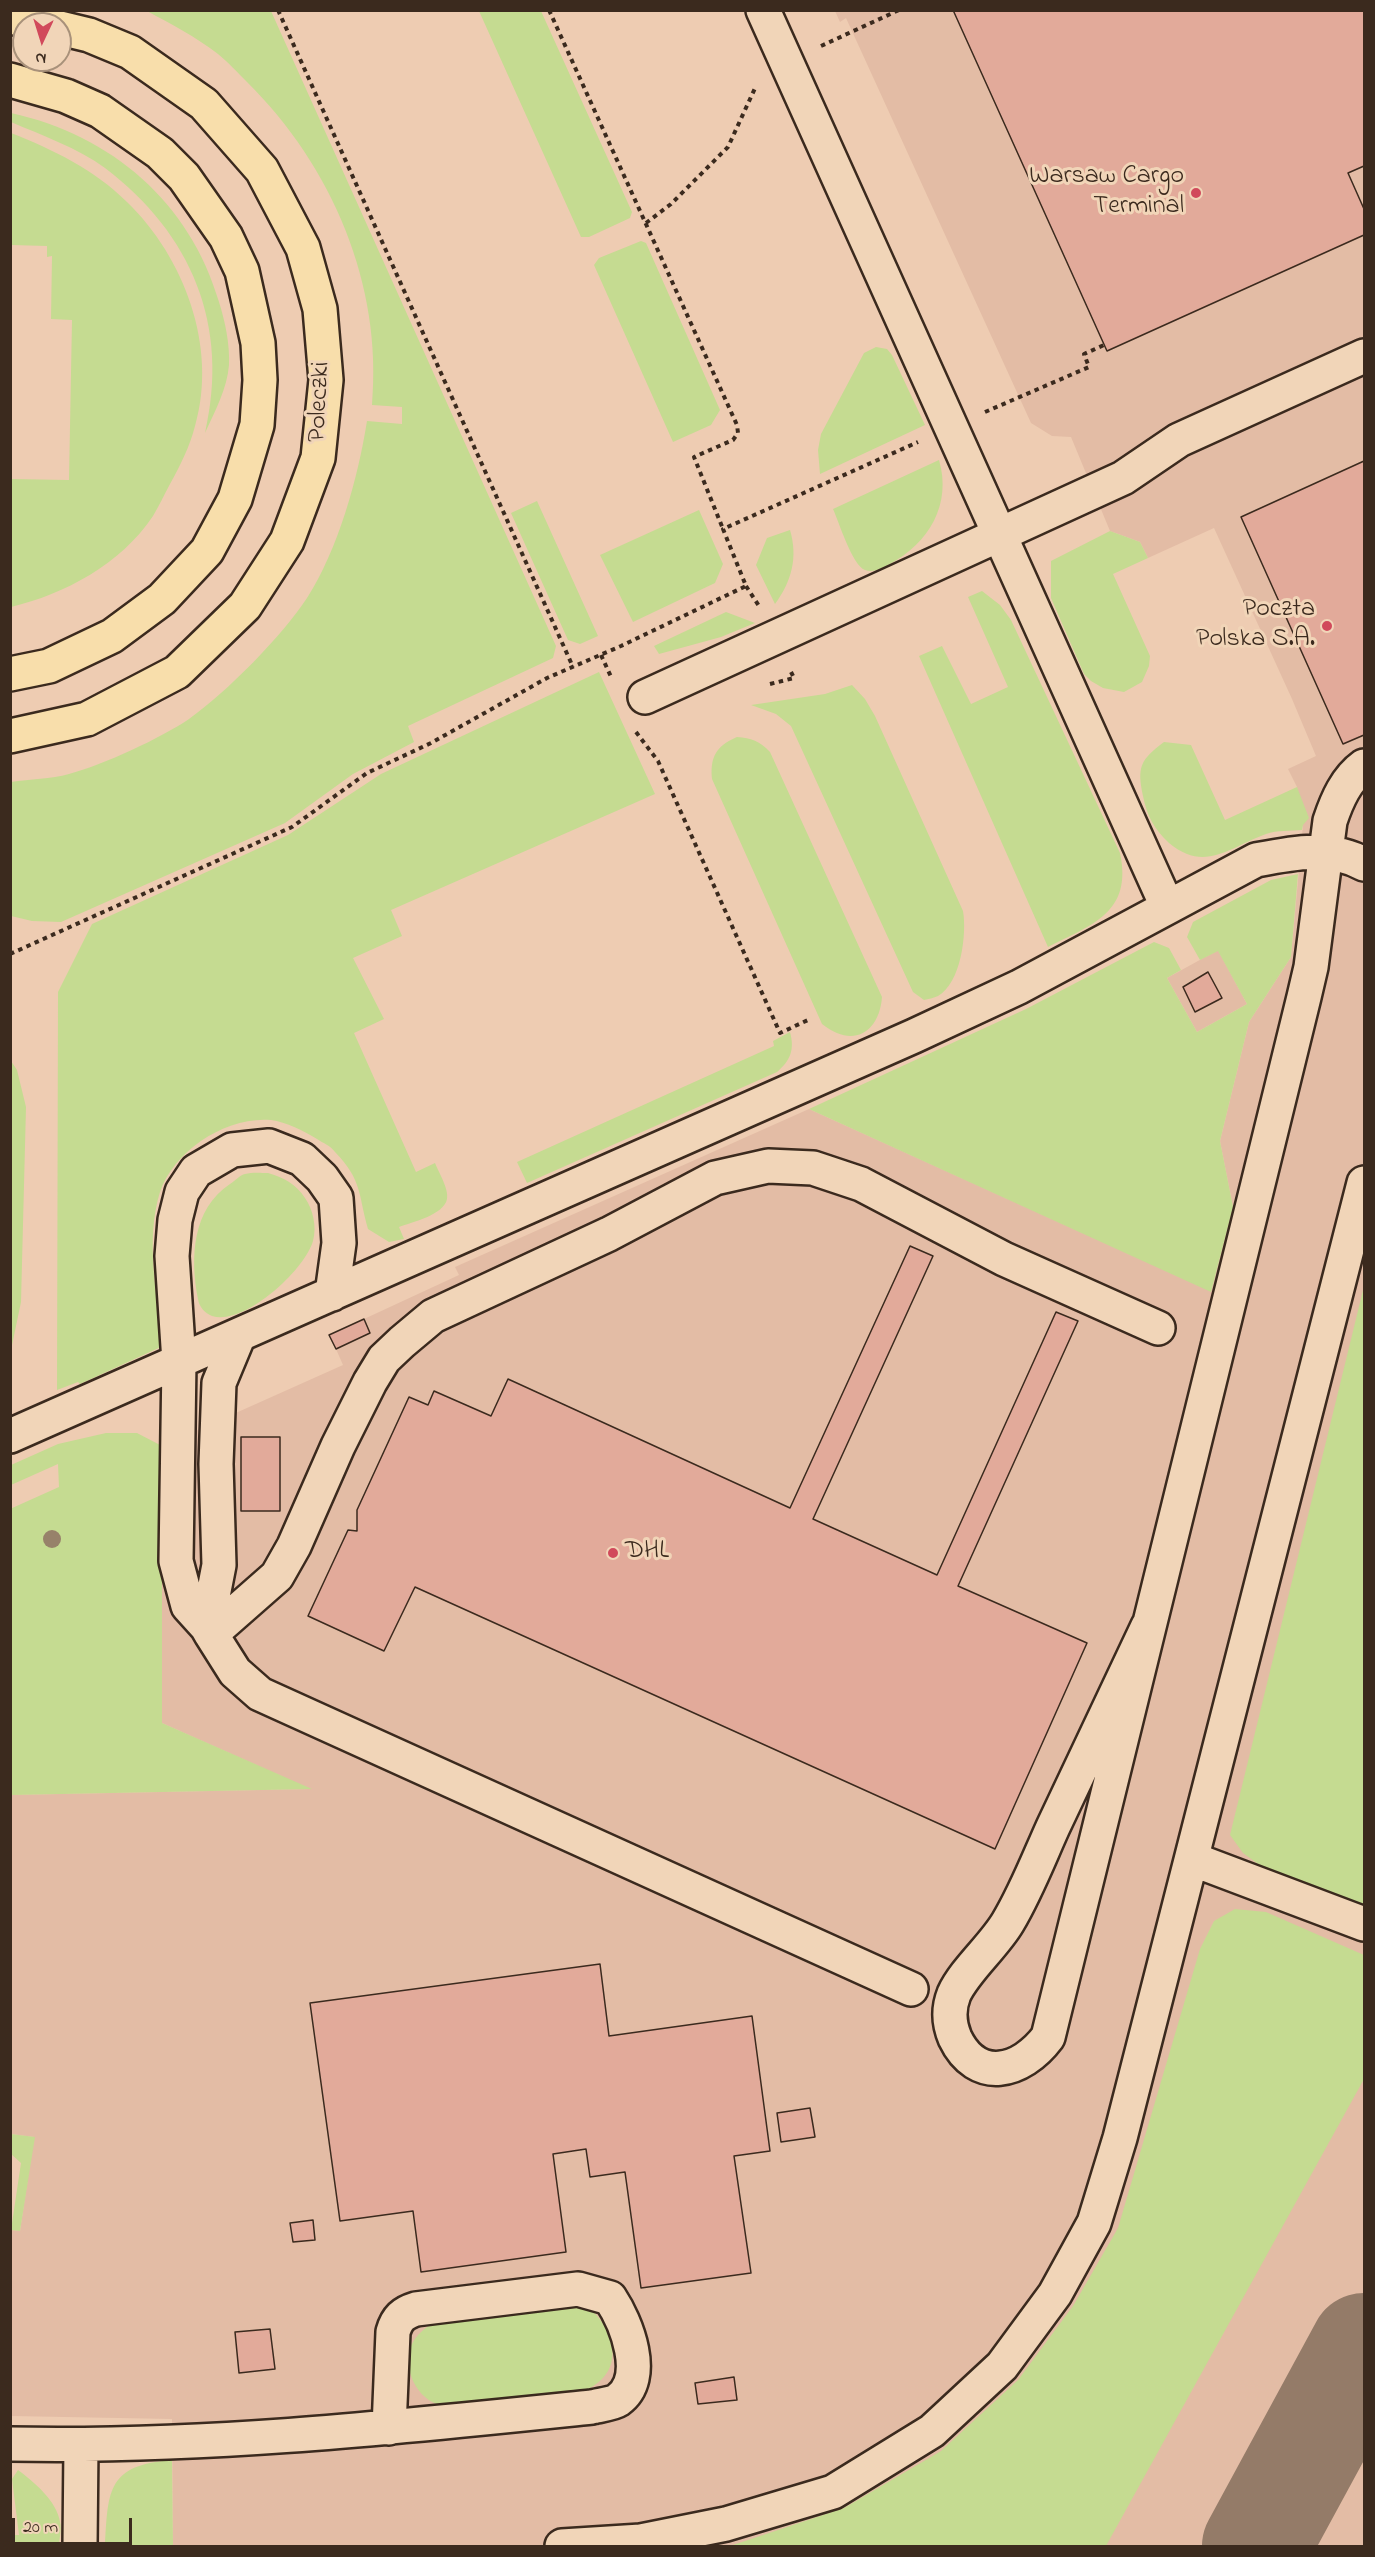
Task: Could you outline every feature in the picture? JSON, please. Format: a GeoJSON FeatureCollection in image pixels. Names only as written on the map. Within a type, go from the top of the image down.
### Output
{"type":"FeatureCollection","features":[{"type":"Feature","properties":{"kind":"main road","name":"Poleczki"},"geometry":{"type":"LineString","coordinates":[[10,736],[87,720],[177,672],[245,606],[287,542],[318,458],[326,380],[320,309],[303,248],[262,170],[204,104],[130,52],[72,30]]}},
{"type":"Feature","properties":{"kind":"main road"},"geometry":{"type":"LineString","coordinates":[[10,80],[66,96],[100,111],[160,153],[184,177],[226,237],[242,271],[258,343],[260,380],[257,425],[234,500],[207,551],[162,599],[112,636],[49,666],[10,674]]}},
{"type":"Feature","properties":{"kind":"lane"},"geometry":{"type":"LineString","coordinates":[[763,10],[1167,906]]}},
{"type":"Feature","properties":{"kind":"lane"},"geometry":{"type":"LineString","coordinates":[[630,692],[851,604],[1123,478],[1179,440],[1365,356]]}},
{"type":"Feature","properties":{"kind":"lane"},"geometry":{"type":"LineString","coordinates":[[1148,1626],[1009,1921],[954,1994],[949,2015],[952,2031],[960,2049],[976,2065],[996,2069],[1020,2063],[1038,2051],[1048,2037],[1311,967],[1330,821],[1336,802],[1346,785],[1365,766]]}},
{"type":"Feature","properties":{"kind":"lane"},"geometry":{"type":"LineString","coordinates":[[10,1436],[893,1045],[1022,985],[1256,860],[1299,852],[1326,852],[1365,864]]}},
{"type":"Feature","properties":{"kind":"lane"},"geometry":{"type":"LineString","coordinates":[[332,1294],[339,1243],[336,1198],[322,1178],[302,1159],[269,1146],[232,1150],[196,1171],[182,1192],[175,1220],[172,1257],[179,1362],[176,1561],[188,1606],[209,1630],[236,1672],[260,1694],[911,1989]]}},
{"type":"Feature","properties":{"kind":"lane"},"geometry":{"type":"LineString","coordinates":[[209,1630],[277,1576],[294,1546],[338,1446],[370,1382],[384,1359],[402,1342],[434,1316],[609,1234],[715,1178],[768,1166],[813,1168],[861,1184],[1004,1259],[1158,1328]]}},
{"type":"Feature","properties":{"kind":"lane"},"geometry":{"type":"LineString","coordinates":[[562,2547],[640,2541],[726,2524],[834,2492],[932,2432],[1002,2366],[1055,2294],[1094,2223],[1120,2138],[1365,1183]]}},
{"type":"Feature","properties":{"kind":"lane"},"geometry":{"type":"LineString","coordinates":[[209,1630],[219,1565],[216,1464],[219,1383],[239,1335]]}},
{"type":"Feature","properties":{"kind":"lane"},"geometry":{"type":"LineString","coordinates":[[1192,1859],[1365,1924]]}},
{"type":"Feature","properties":{"kind":"lane"},"geometry":{"type":"LineString","coordinates":[[10,2444],[172,2443],[390,2428],[592,2407],[618,2400],[630,2385],[633,2352],[622,2316],[610,2298],[578,2289],[416,2309],[405,2313],[396,2321],[393,2332],[390,2360],[390,2428]]}},
{"type":"Feature","properties":{"kind":"lane"},"geometry":{"type":"LineString","coordinates":[[80,2547],[81,2445]]}},
{"type":"Feature","properties":{"kind":"path"},"geometry":{"type":"LineString","coordinates":[[278,10],[573,667]]}},
{"type":"Feature","properties":{"kind":"path"},"geometry":{"type":"LineString","coordinates":[[10,954],[292,827],[367,772],[431,744],[547,678],[746,586],[694,457],[733,440],[738,433],[737,425],[549,10]]}},
{"type":"Feature","properties":{"kind":"path"},"geometry":{"type":"LineString","coordinates":[[723,529],[1089,367],[1084,354],[1104,345]]}},
{"type":"Feature","properties":{"kind":"path"},"geometry":{"type":"LineString","coordinates":[[601,655],[630,692]]}},
{"type":"Feature","properties":{"kind":"path"},"geometry":{"type":"LineString","coordinates":[[635,729],[640,740],[658,761],[780,1033],[808,1020]]}},
{"type":"Feature","properties":{"kind":"shaded area"},"geometry":{"type":"Polygon","coordinates":[[[835,11],[1364,11],[1364,2546],[173,2546],[172,2419],[11,2416],[11,2230],[20,2231],[34,2137],[11,2134],[11,1795],[310,1789],[162,1723],[162,1446],[343,1365],[336,1349],[370,1333],[364,1319],[459,1275],[455,1267],[809,1109],[1211,1291],[1233,1207],[1220,1141],[1249,1022],[1291,957],[1303,825],[1297,787],[1288,769],[1316,756],[1214,528],[1148,558],[1140,542],[1110,531],[1071,437],[1052,436],[1031,423],[846,18],[840,22],[835,11]]]}},
{"type":"Feature","properties":{"kind":"shaded area"},"geometry":{"type":"Polygon","coordinates":[[[1218,950],[1247,1004],[1197,1032],[1167,978],[1218,950]]]}},
{"type":"Feature","properties":{"kind":"green space"},"geometry":{"type":"Polygon","coordinates":[[[147,11],[271,11],[556,646],[553,658],[408,726],[414,742],[353,774],[285,823],[61,922],[32,921],[11,916],[11,782],[62,776],[115,758],[189,719],[220,694],[253,663],[283,629],[307,598],[318,579],[345,513],[367,421],[402,424],[402,407],[372,405],[373,360],[369,316],[360,272],[346,230],[327,189],[304,151],[277,115],[222,57],[192,36],[147,11]]]}},
{"type":"Feature","properties":{"kind":"green space"},"geometry":{"type":"Polygon","coordinates":[[[479,11],[541,11],[632,212],[630,218],[589,237],[581,237],[479,11]]]}},
{"type":"Feature","properties":{"kind":"green space"},"geometry":{"type":"Polygon","coordinates":[[[11,113],[47,123],[82,138],[113,156],[142,178],[167,204],[188,233],[206,266],[219,302],[229,349],[226,383],[205,433],[211,394],[212,356],[207,320],[197,285],[181,253],[161,222],[135,194],[105,168],[71,148],[11,122],[11,113]]]}},
{"type":"Feature","properties":{"kind":"green space"},"geometry":{"type":"Polygon","coordinates":[[[11,133],[57,153],[87,170],[115,191],[147,224],[165,249],[180,276],[199,335],[202,365],[201,396],[190,441],[153,516],[140,533],[125,549],[90,575],[51,594],[11,607],[11,479],[69,480],[72,320],[51,319],[52,256],[47,257],[47,246],[11,245],[11,133]]]}},
{"type":"Feature","properties":{"kind":"green space"},"geometry":{"type":"Polygon","coordinates":[[[641,241],[646,243],[720,410],[711,425],[673,442],[594,265],[599,258],[641,241]]]}},
{"type":"Feature","properties":{"kind":"green space"},"geometry":{"type":"Polygon","coordinates":[[[876,347],[887,349],[892,355],[925,425],[820,474],[818,450],[821,434],[864,353],[876,347]]]}},
{"type":"Feature","properties":{"kind":"green space"},"geometry":{"type":"Polygon","coordinates":[[[939,460],[942,492],[934,521],[926,533],[916,545],[890,564],[875,570],[865,570],[855,560],[833,509],[939,460]]]}},
{"type":"Feature","properties":{"kind":"green space"},"geometry":{"type":"Polygon","coordinates":[[[537,501],[598,636],[580,644],[568,640],[511,513],[537,501]]]}},
{"type":"Feature","properties":{"kind":"green space"},"geometry":{"type":"Polygon","coordinates":[[[699,510],[723,564],[715,583],[633,622],[600,555],[699,510]]]}},
{"type":"Feature","properties":{"kind":"green space"},"geometry":{"type":"Polygon","coordinates":[[[790,530],[793,550],[792,568],[786,587],[775,604],[756,565],[767,538],[790,530]]]}},
{"type":"Feature","properties":{"kind":"green space"},"geometry":{"type":"Polygon","coordinates":[[[1110,531],[1140,542],[1148,558],[1113,574],[1150,656],[1149,666],[1142,682],[1124,692],[1103,688],[1084,674],[1051,598],[1051,561],[1110,531]]]}},
{"type":"Feature","properties":{"kind":"green space"},"geometry":{"type":"Polygon","coordinates":[[[982,591],[1000,605],[1011,620],[1120,853],[1122,873],[1120,890],[1114,903],[1093,923],[1048,947],[919,656],[942,646],[971,704],[1008,687],[968,597],[982,591]]]}},
{"type":"Feature","properties":{"kind":"green space"},"geometry":{"type":"Polygon","coordinates":[[[726,612],[755,623],[721,637],[659,654],[654,646],[726,612]]]}},
{"type":"Feature","properties":{"kind":"green space"},"geometry":{"type":"Polygon","coordinates":[[[599,672],[655,794],[391,910],[402,936],[353,958],[384,1019],[354,1033],[416,1172],[435,1163],[447,1191],[445,1205],[434,1214],[399,1227],[404,1239],[389,1242],[368,1229],[351,1171],[329,1146],[295,1127],[271,1120],[254,1120],[220,1130],[204,1139],[177,1162],[160,1192],[153,1229],[153,1249],[155,1288],[163,1346],[80,1384],[78,1382],[57,1390],[58,992],[92,924],[288,835],[381,774],[599,672]]]}},
{"type":"Feature","properties":{"kind":"green space"},"geometry":{"type":"Polygon","coordinates":[[[852,685],[865,699],[875,716],[963,911],[963,945],[957,969],[946,990],[938,996],[924,1000],[913,992],[791,726],[776,714],[751,705],[825,694],[852,685]]]}},
{"type":"Feature","properties":{"kind":"green space"},"geometry":{"type":"Polygon","coordinates":[[[737,737],[755,741],[770,752],[882,997],[876,1020],[862,1033],[853,1036],[844,1035],[822,1024],[712,779],[713,758],[719,748],[737,737]]]}},
{"type":"Feature","properties":{"kind":"green space"},"geometry":{"type":"Polygon","coordinates":[[[1164,742],[1191,745],[1225,820],[1297,787],[1309,818],[1302,830],[1270,833],[1218,855],[1194,856],[1182,852],[1169,843],[1155,827],[1147,810],[1141,786],[1141,771],[1145,759],[1164,742]]]}},
{"type":"Feature","properties":{"kind":"green space"},"geometry":{"type":"Polygon","coordinates":[[[1298,874],[1291,957],[1249,1022],[1220,1141],[1233,1207],[1211,1292],[809,1109],[1026,1009],[1154,942],[1169,948],[1181,970],[1167,978],[1197,1032],[1247,1004],[1218,951],[1200,960],[1187,937],[1193,922],[1271,880],[1298,874]]]}},
{"type":"Feature","properties":{"kind":"green space"},"geometry":{"type":"Polygon","coordinates":[[[790,1032],[792,1050],[785,1064],[777,1072],[527,1183],[517,1162],[774,1046],[773,1041],[790,1032]]]}},
{"type":"Feature","properties":{"kind":"green space"},"geometry":{"type":"Polygon","coordinates":[[[11,1061],[17,1070],[26,1107],[21,1302],[11,1350],[11,1061]]]}},
{"type":"Feature","properties":{"kind":"green space"},"geometry":{"type":"Polygon","coordinates":[[[248,1173],[268,1173],[289,1182],[305,1198],[314,1218],[313,1241],[298,1267],[271,1294],[240,1313],[225,1317],[212,1316],[200,1305],[194,1267],[201,1221],[217,1194],[239,1177],[248,1173]]]}},
{"type":"Feature","properties":{"kind":"green space"},"geometry":{"type":"Polygon","coordinates":[[[1364,1286],[1364,1907],[1265,1869],[1243,1853],[1230,1835],[1364,1286]]]}},
{"type":"Feature","properties":{"kind":"green space"},"geometry":{"type":"Polygon","coordinates":[[[106,1433],[137,1433],[162,1446],[162,1723],[312,1789],[11,1795],[10,1509],[59,1487],[58,1464],[11,1485],[11,1465],[58,1444],[106,1433]]]}},
{"type":"Feature","properties":{"kind":"green space"},"geometry":{"type":"Polygon","coordinates":[[[1235,1909],[1266,1912],[1364,1955],[1364,2079],[1106,2546],[730,2546],[844,2508],[941,2451],[1018,2380],[1073,2306],[1118,2228],[1200,1949],[1214,1921],[1235,1909]]]}},
{"type":"Feature","properties":{"kind":"green space"},"geometry":{"type":"Polygon","coordinates":[[[11,2134],[35,2137],[20,2231],[11,2230],[21,2163],[11,2154],[11,2134]]]}},
{"type":"Feature","properties":{"kind":"green space"},"geometry":{"type":"Polygon","coordinates":[[[584,2304],[603,2324],[612,2348],[612,2360],[608,2372],[599,2382],[586,2390],[455,2407],[439,2405],[429,2400],[422,2394],[412,2378],[408,2359],[413,2342],[429,2325],[441,2318],[584,2304]]]}},
{"type":"Feature","properties":{"kind":"green space"},"geometry":{"type":"Polygon","coordinates":[[[172,2460],[173,2546],[105,2546],[111,2495],[123,2474],[151,2463],[172,2460]]]}},
{"type":"Feature","properties":{"kind":"green space"},"geometry":{"type":"Polygon","coordinates":[[[18,2470],[50,2499],[61,2525],[59,2546],[11,2546],[11,2535],[19,2535],[12,2479],[18,2470]]]}},
{"type":"Feature","properties":{"kind":"building","name":"Warsaw Cargo Terminal"},"geometry":{"type":"Polygon","coordinates":[[[953,10],[1364,10],[1364,166],[1348,173],[1364,209],[1364,235],[1107,351],[953,10]]]}},
{"type":"Feature","properties":{"kind":"building","name":"Poczta Polska S.A."},"geometry":{"type":"Polygon","coordinates":[[[1364,461],[1364,735],[1343,744],[1241,517],[1364,461]]]}},
{"type":"Feature","properties":{"kind":"building"},"geometry":{"type":"Polygon","coordinates":[[[1208,972],[1222,998],[1195,1012],[1183,987],[1208,972]]]}},
{"type":"Feature","properties":{"kind":"building","name":"DHL"},"geometry":{"type":"Polygon","coordinates":[[[910,1246],[933,1256],[813,1519],[937,1575],[1056,1312],[1078,1321],[958,1586],[1087,1643],[995,1849],[415,1587],[384,1651],[308,1616],[348,1530],[357,1531],[357,1510],[409,1397],[428,1405],[434,1391],[491,1416],[508,1379],[790,1508],[910,1246]]]}},
{"type":"Feature","properties":{"kind":"building"},"geometry":{"type":"Polygon","coordinates":[[[364,1319],[370,1333],[336,1349],[329,1335],[364,1319]]]}},
{"type":"Feature","properties":{"kind":"building"},"geometry":{"type":"Polygon","coordinates":[[[241,1437],[280,1437],[280,1511],[241,1511],[241,1437]]]}},
{"type":"Feature","properties":{"kind":"building"},"geometry":{"type":"Polygon","coordinates":[[[600,1964],[609,2036],[752,2016],[770,2151],[734,2156],[751,2273],[641,2288],[625,2172],[590,2177],[586,2149],[553,2154],[566,2252],[421,2272],[413,2211],[340,2221],[310,2003],[600,1964]]]}},
{"type":"Feature","properties":{"kind":"building"},"geometry":{"type":"Polygon","coordinates":[[[810,2108],[815,2137],[781,2142],[777,2113],[810,2108]]]}},
{"type":"Feature","properties":{"kind":"building"},"geometry":{"type":"Polygon","coordinates":[[[313,2220],[315,2240],[293,2242],[290,2223],[313,2220]]]}},
{"type":"Feature","properties":{"kind":"building"},"geometry":{"type":"Polygon","coordinates":[[[270,2329],[275,2369],[239,2373],[235,2332],[270,2329]]]}},
{"type":"Feature","properties":{"kind":"building"},"geometry":{"type":"Polygon","coordinates":[[[734,2377],[737,2400],[698,2404],[695,2383],[734,2377]]]}},
{"type":"Feature","properties":{"kind":"taxiway"},"geometry":{"type":"LineString","coordinates":[[1256,2546],[1364,2347]]}},
{"type":"Feature","properties":{"kind":"place","name":"Warsaw Cargo Terminal"},"geometry":{"type":"Point","coordinates":[1196,193]}},
{"type":"Feature","properties":{"kind":"place","name":"Poczta Polska S.A."},"geometry":{"type":"Point","coordinates":[1327,626]}},
{"type":"Feature","properties":{"kind":"place","name":"DHL"},"geometry":{"type":"Point","coordinates":[613,1553]}}]}
